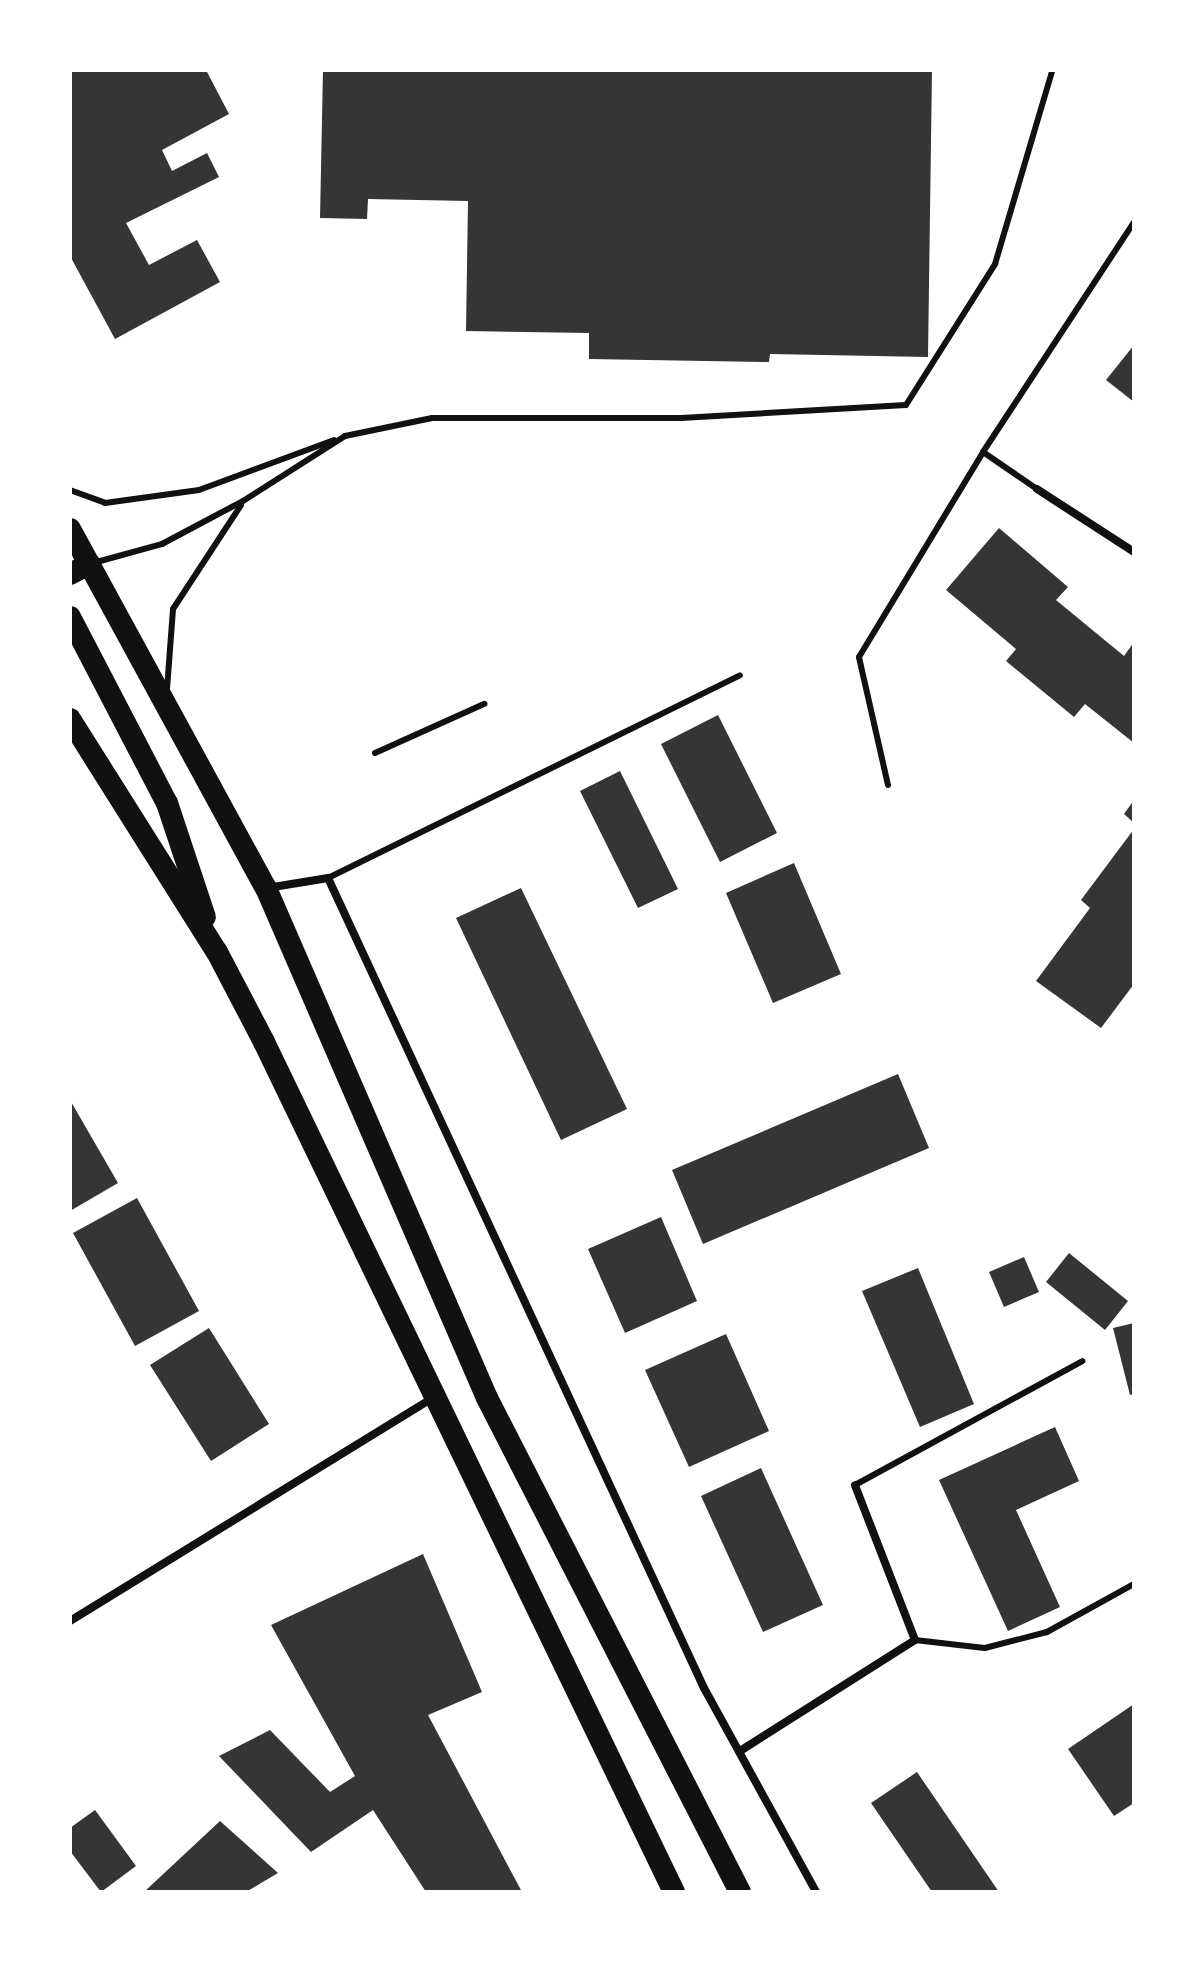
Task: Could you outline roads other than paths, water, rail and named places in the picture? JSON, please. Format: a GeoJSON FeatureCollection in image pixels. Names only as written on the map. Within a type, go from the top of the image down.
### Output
{"type":"FeatureCollection","features":[{"type":"Feature","properties":{"kind":"highway"},"geometry":{"type":"LineString","coordinates":[[70,529],[80,569],[166,704],[266,888],[487,1398],[740,1892]]}},
{"type":"Feature","properties":{"kind":"highway"},"geometry":{"type":"LineString","coordinates":[[70,617],[167,803],[217,952]]}},
{"type":"Feature","properties":{"kind":"highway"},"geometry":{"type":"LineString","coordinates":[[70,719],[217,952],[340,1193],[433,1397],[674,1892]]}},
{"type":"Feature","properties":{"kind":"street"},"geometry":{"type":"LineString","coordinates":[[1037,489],[1134,552]]}},
{"type":"Feature","properties":{"kind":"street"},"geometry":{"type":"LineString","coordinates":[[266,888],[328,878],[704,1688],[816,1892]]}},
{"type":"Feature","properties":{"kind":"street"},"geometry":{"type":"LineString","coordinates":[[70,1621],[433,1397]]}},
{"type":"Feature","properties":{"kind":"street"},"geometry":{"type":"LineString","coordinates":[[740,1751],[915,1640],[855,1485]]}},
{"type":"Feature","properties":{"kind":"lane"},"geometry":{"type":"LineString","coordinates":[[70,490],[105,503],[199,490],[345,436],[432,418],[681,418],[906,405],[995,264],[1052,72]]}},
{"type":"Feature","properties":{"kind":"lane"},"geometry":{"type":"LineString","coordinates":[[888,785],[859,657],[983,452],[1134,222]]}},
{"type":"Feature","properties":{"kind":"lane"},"geometry":{"type":"LineString","coordinates":[[80,569],[162,544],[243,501],[345,436]]}},
{"type":"Feature","properties":{"kind":"lane"},"geometry":{"type":"LineString","coordinates":[[983,452],[1037,489]]}},
{"type":"Feature","properties":{"kind":"lane"},"geometry":{"type":"LineString","coordinates":[[166,704],[173,609],[243,501]]}},
{"type":"Feature","properties":{"kind":"lane"},"geometry":{"type":"LineString","coordinates":[[328,878],[740,675]]}},
{"type":"Feature","properties":{"kind":"lane"},"geometry":{"type":"LineString","coordinates":[[375,753],[484,704]]}},
{"type":"Feature","properties":{"kind":"lane"},"geometry":{"type":"LineString","coordinates":[[855,1485],[1082,1361]]}},
{"type":"Feature","properties":{"kind":"lane"},"geometry":{"type":"LineString","coordinates":[[915,1640],[985,1648],[1047,1632],[1134,1584]]}}]}
